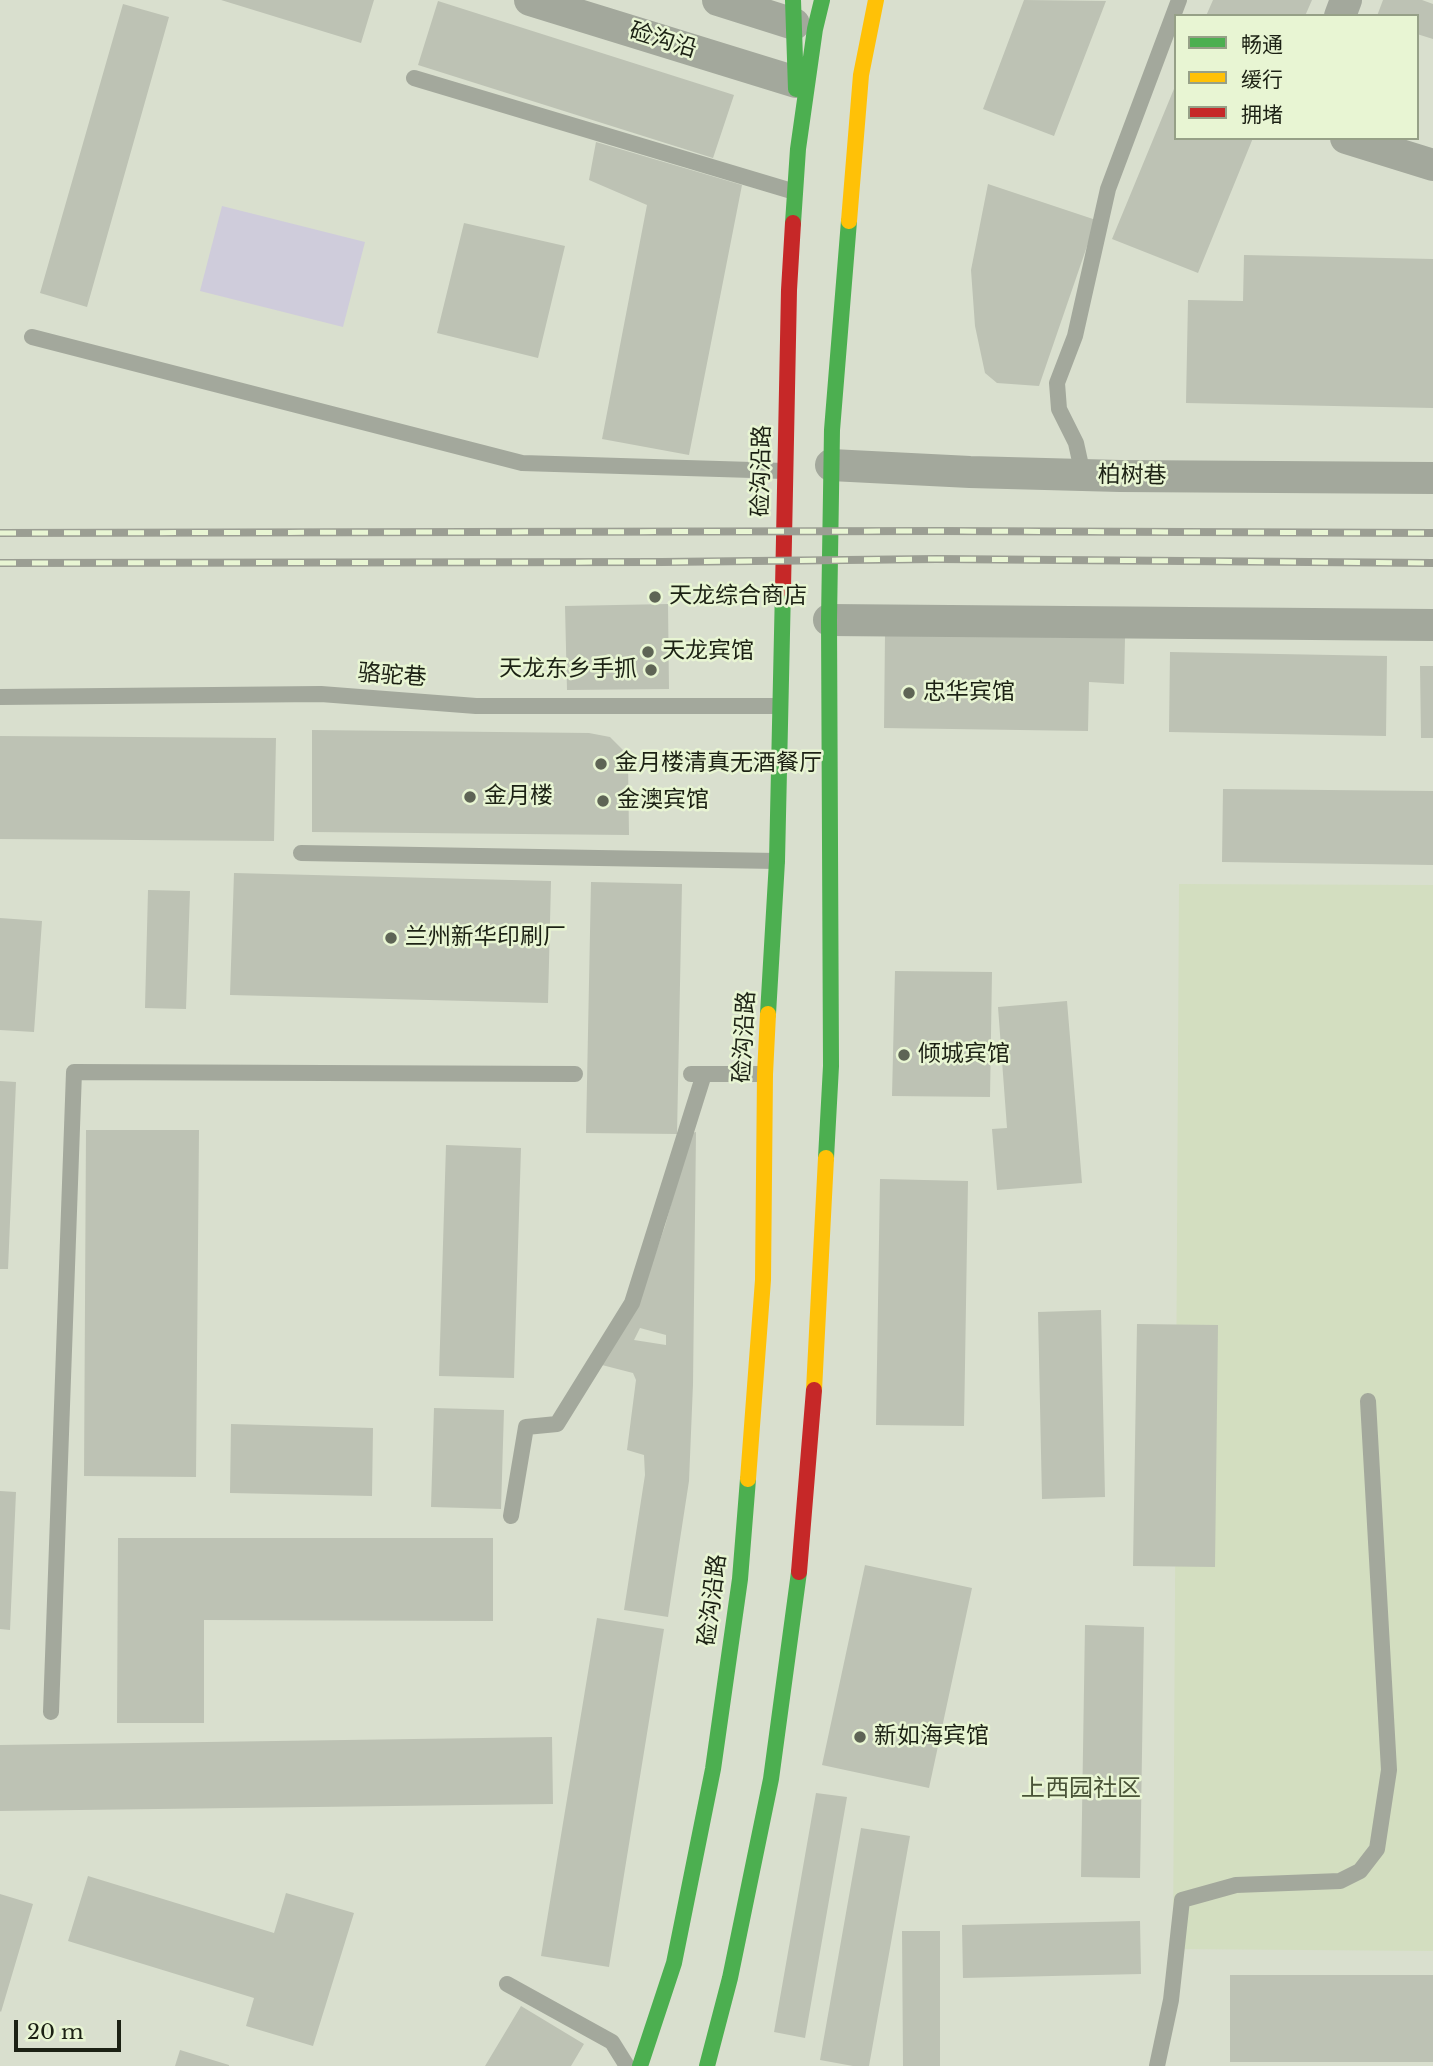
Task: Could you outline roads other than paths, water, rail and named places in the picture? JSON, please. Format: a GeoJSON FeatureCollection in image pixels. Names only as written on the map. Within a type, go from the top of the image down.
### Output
{"type":"FeatureCollection","features":[{"type":"Feature","properties":{"kind":"main road","name":"硷沟沿路"},"geometry":{"type":"LineString","coordinates":[[640,2066],[674,1963],[713,1769],[740,1579],[763,1280],[765,1074],[777,862],[789,290],[798,149],[815,29],[822,0]]}},
{"type":"Feature","properties":{"kind":"main road"},"geometry":{"type":"LineString","coordinates":[[707,2066],[730,1978],[771,1779],[798,1585],[813,1409],[822,1283],[831,1066],[829,620],[832,430],[861,75],[876,0]]}},
{"type":"Feature","properties":{"kind":"main road"},"geometry":{"type":"LineString","coordinates":[[794,12],[798,149]]}},
{"type":"Feature","properties":{"kind":"street","name":"硷沟沿"},"geometry":{"type":"LineString","coordinates":[[530,0],[796,82]]}},
{"type":"Feature","properties":{"kind":"street"},"geometry":{"type":"LineString","coordinates":[[718,0],[794,12]]}},
{"type":"Feature","properties":{"kind":"street"},"geometry":{"type":"LineString","coordinates":[[1352,140],[1433,165]]}},
{"type":"Feature","properties":{"kind":"street","name":"柏树巷"},"geometry":{"type":"LineString","coordinates":[[831,464],[1083,475],[1433,478]]}},
{"type":"Feature","properties":{"kind":"street"},"geometry":{"type":"LineString","coordinates":[[829,620],[1433,625]]}},
{"type":"Feature","properties":{"kind":"lane"},"geometry":{"type":"LineString","coordinates":[[1083,475],[1076,443],[1059,409],[1057,383],[1075,336],[1108,189],[1179,0]]}},
{"type":"Feature","properties":{"kind":"lane"},"geometry":{"type":"LineString","coordinates":[[414,78],[795,192]]}},
{"type":"Feature","properties":{"kind":"lane"},"geometry":{"type":"LineString","coordinates":[[32,337],[522,463],[785,471]]}},
{"type":"Feature","properties":{"kind":"lane","name":"骆驼巷"},"geometry":{"type":"LineString","coordinates":[[0,697],[321,694],[476,706],[780,706]]}},
{"type":"Feature","properties":{"kind":"lane"},"geometry":{"type":"LineString","coordinates":[[300,853],[777,862]]}},
{"type":"Feature","properties":{"kind":"lane"},"geometry":{"type":"LineString","coordinates":[[51,1712],[74,1072],[575,1073]]}},
{"type":"Feature","properties":{"kind":"lane"},"geometry":{"type":"LineString","coordinates":[[511,1516],[526,1427],[557,1424],[632,1303],[698,1074],[765,1074]]}},
{"type":"Feature","properties":{"kind":"lane"},"geometry":{"type":"LineString","coordinates":[[1157,2066],[1171,2000],[1182,1900],[1236,1885],[1340,1881],[1360,1871],[1377,1849],[1389,1770],[1368,1401]]}},
{"type":"Feature","properties":{"kind":"lane"},"geometry":{"type":"LineString","coordinates":[[507,1984],[612,2042],[627,2066]]}},
{"type":"Feature","properties":{"kind":"railway"},"geometry":{"type":"LineString","coordinates":[[0,533],[1433,533]]}},
{"type":"Feature","properties":{"kind":"railway"},"geometry":{"type":"LineString","coordinates":[[0,563],[937,559],[1433,563]]}},
{"type":"Feature","properties":{"kind":"place","name":"天龙综合商店"},"geometry":{"type":"Point","coordinates":[655,597]}},
{"type":"Feature","properties":{"kind":"place","name":"天龙宾馆"},"geometry":{"type":"Point","coordinates":[648,652]}},
{"type":"Feature","properties":{"kind":"place","name":"天龙东乡手抓"},"geometry":{"type":"Point","coordinates":[651,670]}},
{"type":"Feature","properties":{"kind":"place","name":"忠华宾馆"},"geometry":{"type":"Point","coordinates":[909,693]}},
{"type":"Feature","properties":{"kind":"place","name":"金月楼清真无酒餐厅"},"geometry":{"type":"Point","coordinates":[601,764]}},
{"type":"Feature","properties":{"kind":"place","name":"金月楼"},"geometry":{"type":"Point","coordinates":[470,797]}},
{"type":"Feature","properties":{"kind":"place","name":"金澳宾馆"},"geometry":{"type":"Point","coordinates":[603,801]}},
{"type":"Feature","properties":{"kind":"place","name":"兰州新华印刷厂"},"geometry":{"type":"Point","coordinates":[391,938]}},
{"type":"Feature","properties":{"kind":"place","name":"倾城宾馆"},"geometry":{"type":"Point","coordinates":[904,1055]}},
{"type":"Feature","properties":{"kind":"place","name":"新如海宾馆"},"geometry":{"type":"Point","coordinates":[860,1737]}},
{"type":"Feature","properties":{"kind":"district","name":"上西园社区"},"geometry":{"type":"Point","coordinates":[1081,1789]}}]}
